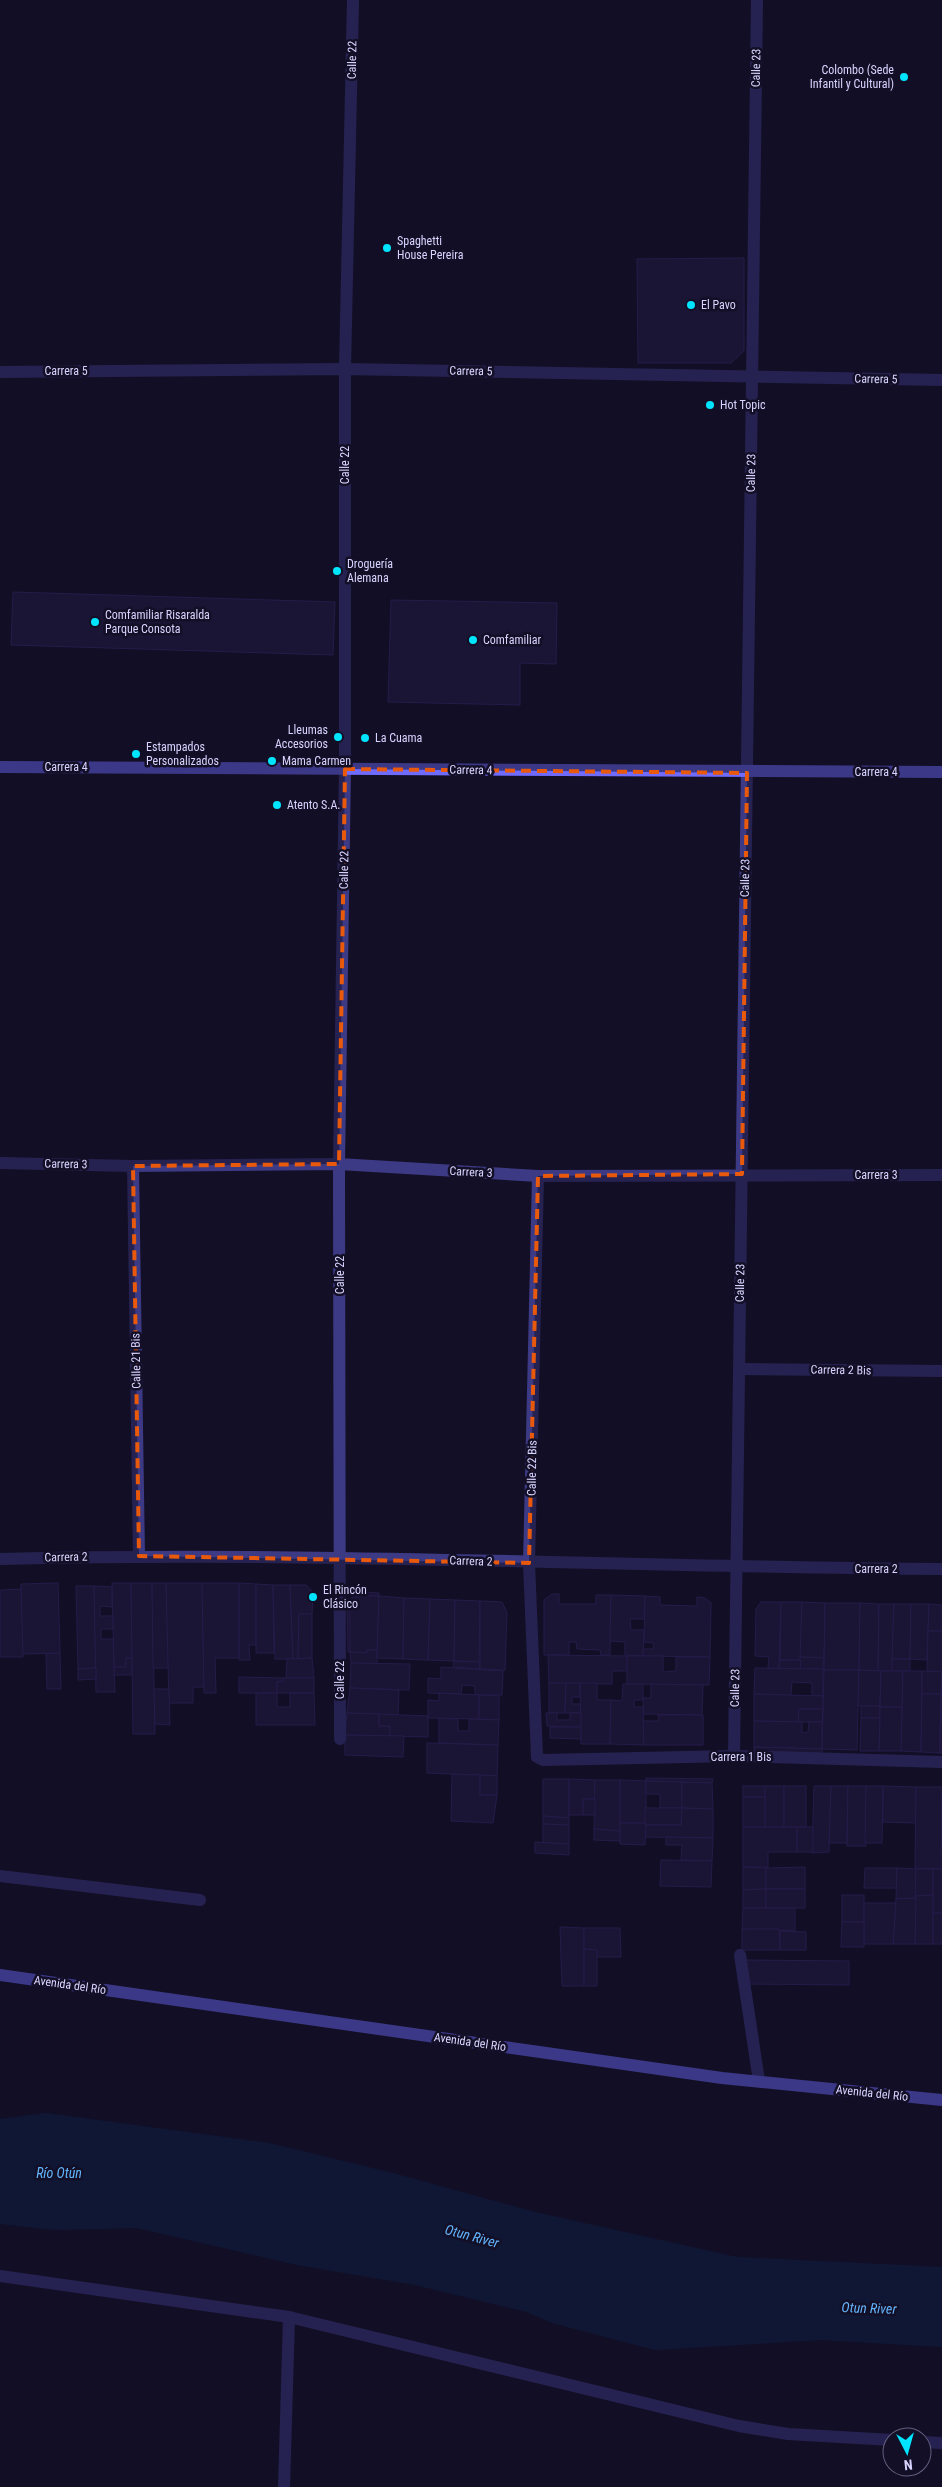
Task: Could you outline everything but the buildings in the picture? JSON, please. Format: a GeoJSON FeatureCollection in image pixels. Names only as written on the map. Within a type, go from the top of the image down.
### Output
{"type":"FeatureCollection","features":[{"type":"Feature","properties":{"kind":"main road","name":"Carrera 4"},"geometry":{"type":"LineString","coordinates":[[0,767],[747,773],[942,772]]}},
{"type":"Feature","properties":{"kind":"main road","name":"Avenida del Río"},"geometry":{"type":"LineString","coordinates":[[0,1975],[759,2082],[942,2100]]}},
{"type":"Feature","properties":{"kind":"street","name":"Calle 22"},"geometry":{"type":"LineString","coordinates":[[340,1739],[339,1164],[345,769],[345,369],[353,0]]}},
{"type":"Feature","properties":{"kind":"street","name":"Calle 23"},"geometry":{"type":"LineString","coordinates":[[734,1756],[757,0]]}},
{"type":"Feature","properties":{"kind":"street","name":"Carrera 5"},"geometry":{"type":"LineString","coordinates":[[0,372],[345,369],[942,380]]}},
{"type":"Feature","properties":{"kind":"street","name":"Carrera 3"},"geometry":{"type":"LineString","coordinates":[[0,1163],[133,1166],[339,1164],[538,1176],[942,1175]]}},
{"type":"Feature","properties":{"kind":"street","name":"Calle 21 Bis"},"geometry":{"type":"LineString","coordinates":[[133,1166],[139,1556]]}},
{"type":"Feature","properties":{"kind":"street","name":"Calle 22 Bis"},"geometry":{"type":"LineString","coordinates":[[538,1176],[529,1563],[538,1757],[540,1759]]}},
{"type":"Feature","properties":{"kind":"street","name":"Carrera 2 Bis"},"geometry":{"type":"LineString","coordinates":[[739,1369],[942,1371]]}},
{"type":"Feature","properties":{"kind":"street","name":"Carrera 2"},"geometry":{"type":"LineString","coordinates":[[0,1559],[139,1556],[340,1558],[737,1568],[942,1569]]}},
{"type":"Feature","properties":{"kind":"street","name":"Carrera 1 Bis"},"geometry":{"type":"LineString","coordinates":[[540,1759],[734,1756],[942,1762]]}},
{"type":"Feature","properties":{"kind":"street"},"geometry":{"type":"LineString","coordinates":[[0,1876],[200,1900]]}},
{"type":"Feature","properties":{"kind":"street"},"geometry":{"type":"LineString","coordinates":[[740,1955],[759,2082]]}},
{"type":"Feature","properties":{"kind":"street"},"geometry":{"type":"LineString","coordinates":[[0,2276],[289,2317],[739,2426],[788,2434],[882,2439]]}},
{"type":"Feature","properties":{"kind":"street"},"geometry":{"type":"LineString","coordinates":[[284,2487],[289,2317]]}},
{"type":"Feature","properties":{"kind":"highlighted area"},"geometry":{"type":"Polygon","coordinates":[[[345,769],[747,773],[742,1174],[538,1176],[529,1563],[139,1556],[133,1166],[339,1164],[345,769]]]}},
{"type":"Feature","properties":{"kind":"water","name":"Río Otún"},"geometry":{"type":"Polygon","coordinates":[[[46,2113],[269,2143],[393,2173],[535,2212],[737,2257],[942,2267],[942,2347],[821,2340],[655,2350],[552,2323],[527,2312],[415,2285],[297,2265],[137,2228],[55,2230],[0,2224],[0,2119],[46,2113]]]}},
{"type":"Feature","properties":{"kind":"place","name":"Colombo (Sede Infantil y Cultural)"},"geometry":{"type":"Point","coordinates":[904,77]}},
{"type":"Feature","properties":{"kind":"place","name":"Spaghetti House Pereira"},"geometry":{"type":"Point","coordinates":[387,248]}},
{"type":"Feature","properties":{"kind":"place","name":"El Pavo"},"geometry":{"type":"Point","coordinates":[691,305]}},
{"type":"Feature","properties":{"kind":"place","name":"Hot Topic"},"geometry":{"type":"Point","coordinates":[710,405]}},
{"type":"Feature","properties":{"kind":"place","name":"Droguería Alemana"},"geometry":{"type":"Point","coordinates":[337,571]}},
{"type":"Feature","properties":{"kind":"place","name":"Comfamiliar Risaralda Parque Consota"},"geometry":{"type":"Point","coordinates":[95,622]}},
{"type":"Feature","properties":{"kind":"place","name":"Comfamiliar"},"geometry":{"type":"Point","coordinates":[473,640]}},
{"type":"Feature","properties":{"kind":"place","name":"Lleumas Accesorios"},"geometry":{"type":"Point","coordinates":[338,737]}},
{"type":"Feature","properties":{"kind":"place","name":"La Cuama"},"geometry":{"type":"Point","coordinates":[365,738]}},
{"type":"Feature","properties":{"kind":"place","name":"Estampados Personalizados"},"geometry":{"type":"Point","coordinates":[136,754]}},
{"type":"Feature","properties":{"kind":"place","name":"Mama Carmen"},"geometry":{"type":"Point","coordinates":[272,761]}},
{"type":"Feature","properties":{"kind":"place","name":"Atento S.A."},"geometry":{"type":"Point","coordinates":[277,805]}},
{"type":"Feature","properties":{"kind":"place","name":"El Rincón Clásico"},"geometry":{"type":"Point","coordinates":[313,1597]}},
{"type":"Feature","properties":{"kind":"water label","name":"Otun River"},"geometry":{"type":"Point","coordinates":[472,2236]}},
{"type":"Feature","properties":{"kind":"water label","name":"Otun River"},"geometry":{"type":"Point","coordinates":[869,2308]}}]}
